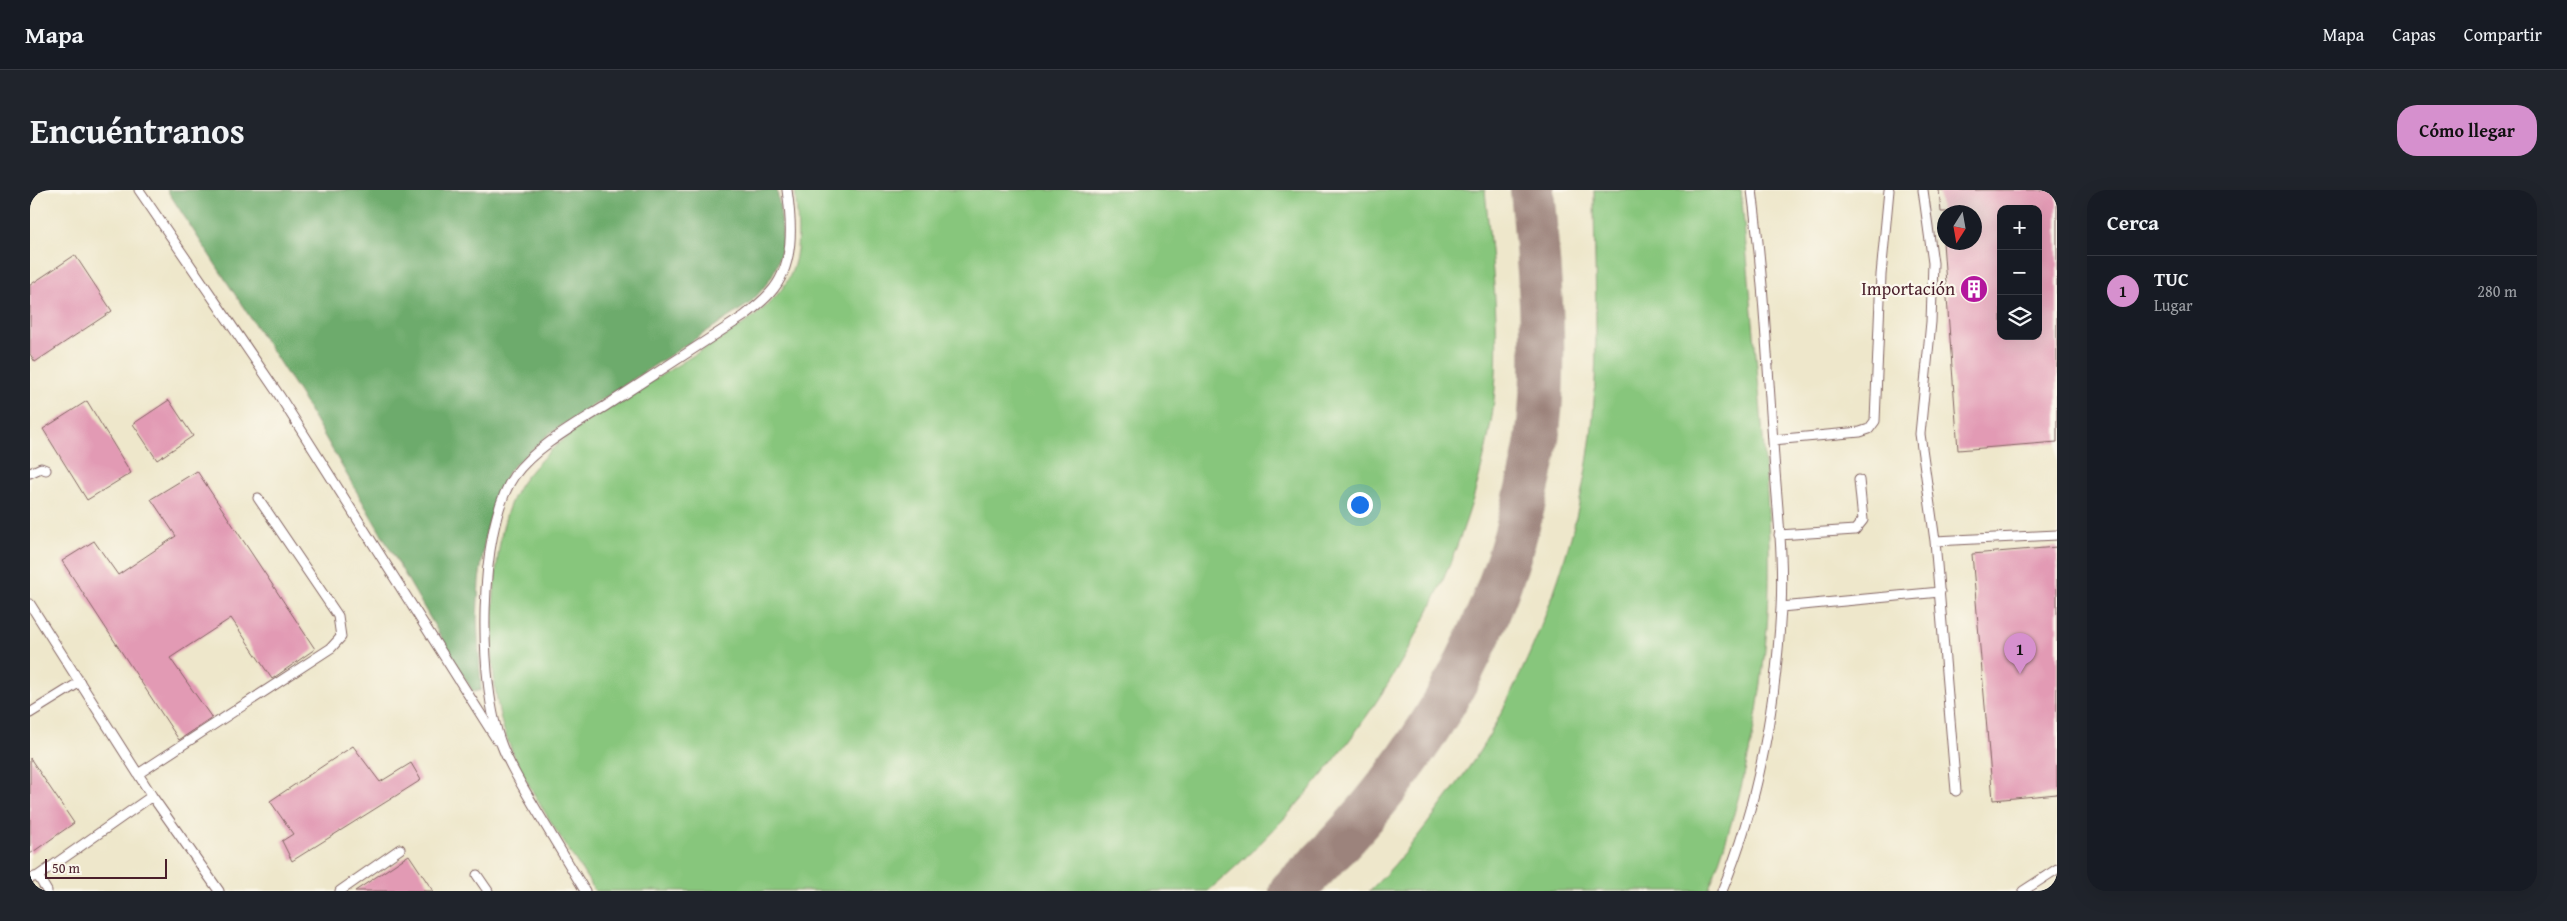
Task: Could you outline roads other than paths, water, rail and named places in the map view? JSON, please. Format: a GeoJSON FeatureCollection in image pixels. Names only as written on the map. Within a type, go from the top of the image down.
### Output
{"type":"FeatureCollection","features":[{"type":"Feature","properties":{"kind":"lane"},"geometry":{"type":"LineString","coordinates":[[138,190],[279,395],[502,746],[515,774],[584,891]]}},
{"type":"Feature","properties":{"kind":"lane"},"geometry":{"type":"LineString","coordinates":[[502,746],[494,720],[486,647],[485,609],[494,527],[501,500],[515,475],[558,436],[744,316],[770,293],[779,281],[787,262],[790,242],[786,190]]}},
{"type":"Feature","properties":{"kind":"lane"},"geometry":{"type":"LineString","coordinates":[[1722,891],[1752,797],[1770,717],[1781,607],[1779,535],[1761,258],[1752,190]]}},
{"type":"Feature","properties":{"kind":"lane"},"geometry":{"type":"LineString","coordinates":[[1772,440],[1860,432],[1870,429],[1875,421],[1882,275],[1889,190]]}},
{"type":"Feature","properties":{"kind":"lane"},"geometry":{"type":"LineString","coordinates":[[1923,190],[1933,263],[1931,322],[1920,434],[1935,541],[1956,790]]}},
{"type":"Feature","properties":{"kind":"lane"},"geometry":{"type":"LineString","coordinates":[[30,473],[41,468],[46,470]]}},
{"type":"Feature","properties":{"kind":"lane"},"geometry":{"type":"LineString","coordinates":[[1779,535],[1855,530],[1863,520],[1859,480]]}},
{"type":"Feature","properties":{"kind":"lane"},"geometry":{"type":"LineString","coordinates":[[138,774],[331,648],[341,637],[338,616],[258,498]]}},
{"type":"Feature","properties":{"kind":"lane"},"geometry":{"type":"LineString","coordinates":[[1935,541],[2057,535]]}},
{"type":"Feature","properties":{"kind":"lane"},"geometry":{"type":"LineString","coordinates":[[1781,607],[1940,592]]}},
{"type":"Feature","properties":{"kind":"lane"},"geometry":{"type":"LineString","coordinates":[[30,604],[152,796],[219,891]]}},
{"type":"Feature","properties":{"kind":"lane"},"geometry":{"type":"LineString","coordinates":[[30,713],[80,682]]}},
{"type":"Feature","properties":{"kind":"lane"},"geometry":{"type":"LineString","coordinates":[[48,891],[34,877],[152,796]]}},
{"type":"Feature","properties":{"kind":"lane"},"geometry":{"type":"LineString","coordinates":[[340,891],[400,849]]}},
{"type":"Feature","properties":{"kind":"lane"},"geometry":{"type":"LineString","coordinates":[[2023,891],[2057,869]]}},
{"type":"Feature","properties":{"kind":"lane"},"geometry":{"type":"LineString","coordinates":[[477,876],[488,891]]}},
{"type":"Feature","properties":{"kind":"place","name":"Importación"},"geometry":{"type":"Point","coordinates":[1974,289]}},
{"type":"Feature","properties":{"kind":"place","name":"TUC"},"geometry":{"type":"Point","coordinates":[2020,674]}}]}
